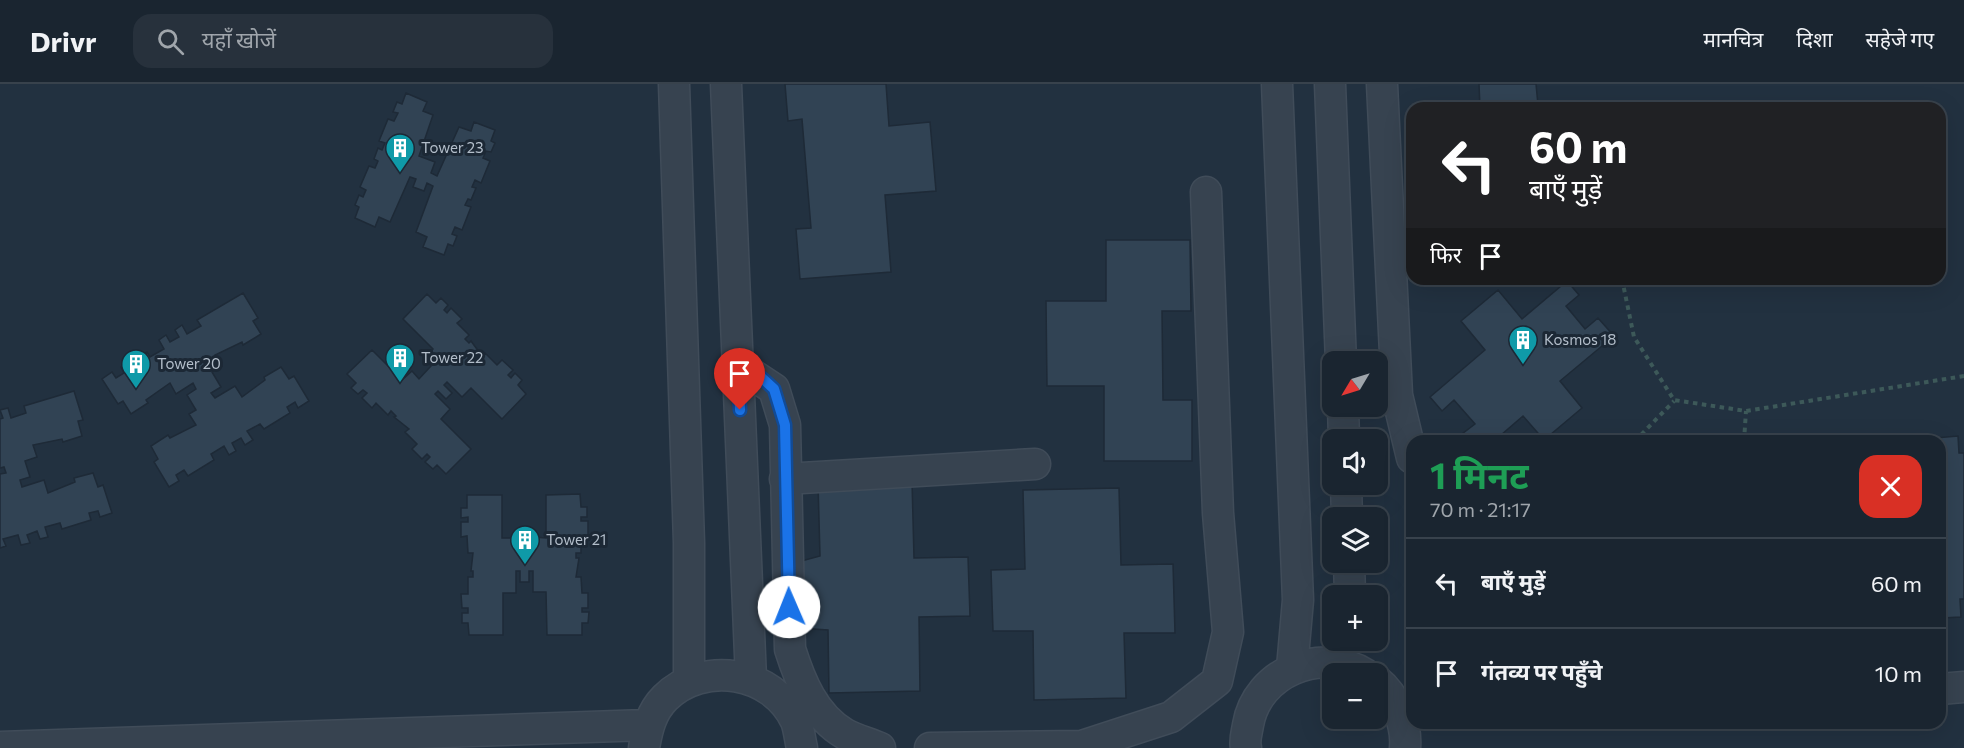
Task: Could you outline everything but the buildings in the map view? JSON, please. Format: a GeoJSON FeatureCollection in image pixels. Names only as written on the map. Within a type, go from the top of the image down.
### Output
{"type":"FeatureCollection","features":[{"type":"Feature","properties":{"kind":"street"},"geometry":{"type":"LineString","coordinates":[[674,84],[689,543],[690,680]]}},
{"type":"Feature","properties":{"kind":"street"},"geometry":{"type":"LineString","coordinates":[[726,84],[751,679]]}},
{"type":"Feature","properties":{"kind":"street"},"geometry":{"type":"LineString","coordinates":[[1277,84],[1298,600],[1292,668]]}},
{"type":"Feature","properties":{"kind":"street"},"geometry":{"type":"LineString","coordinates":[[1329,84],[1341,351]]}},
{"type":"Feature","properties":{"kind":"street"},"geometry":{"type":"LineString","coordinates":[[1382,84],[1397,395],[1407,435]]}},
{"type":"Feature","properties":{"kind":"street"},"geometry":{"type":"LineString","coordinates":[[930,748],[1082,746],[1171,717],[1217,681],[1228,632],[1218,513],[1206,192]]}},
{"type":"Feature","properties":{"kind":"street"},"geometry":{"type":"LineString","coordinates":[[738,365],[774,389],[780,401],[785,425],[790,649],[800,679],[817,710],[844,734],[880,748]]}},
{"type":"Feature","properties":{"kind":"street"},"geometry":{"type":"LineString","coordinates":[[785,479],[1035,464]]}},
{"type":"Feature","properties":{"kind":"street"},"geometry":{"type":"LineString","coordinates":[[1246,748],[1250,713],[1267,686],[1292,668],[1322,661],[1342,663]]}},
{"type":"Feature","properties":{"kind":"street"},"geometry":{"type":"LineString","coordinates":[[0,747],[645,737],[664,699],[690,680],[720,674],[751,679],[778,696],[796,721],[802,748]]}},
{"type":"Feature","properties":{"kind":"street"},"geometry":{"type":"LineString","coordinates":[[1946,688],[1964,687]]}},
{"type":"Feature","properties":{"kind":"street"},"geometry":{"type":"LineString","coordinates":[[1388,692],[1405,709],[1405,748]]}},
{"type":"Feature","properties":{"kind":"path"},"geometry":{"type":"LineString","coordinates":[[1623,285],[1634,337],[1674,400],[1746,411],[1964,376]]}},
{"type":"Feature","properties":{"kind":"path"},"geometry":{"type":"LineString","coordinates":[[1641,435],[1674,400]]}},
{"type":"Feature","properties":{"kind":"path"},"geometry":{"type":"LineString","coordinates":[[1744,435],[1746,411]]}},
{"type":"Feature","properties":{"kind":"place","name":"Tower 23"},"geometry":{"type":"Point","coordinates":[400,174]}},
{"type":"Feature","properties":{"kind":"place","name":"Kosmos 18"},"geometry":{"type":"Point","coordinates":[1523,366]}},
{"type":"Feature","properties":{"kind":"place","name":"Tower 22"},"geometry":{"type":"Point","coordinates":[400,384]}},
{"type":"Feature","properties":{"kind":"place","name":"Tower 20"},"geometry":{"type":"Point","coordinates":[136,390]}},
{"type":"Feature","properties":{"kind":"place","name":"Tower 21"},"geometry":{"type":"Point","coordinates":[525,566]}},
{"type":"Feature","properties":{"kind":"route"},"geometry":{"type":"LineString","coordinates":[[740,410],[738,365],[762,378],[774,389],[780,401],[785,425],[789,607]]}}]}
